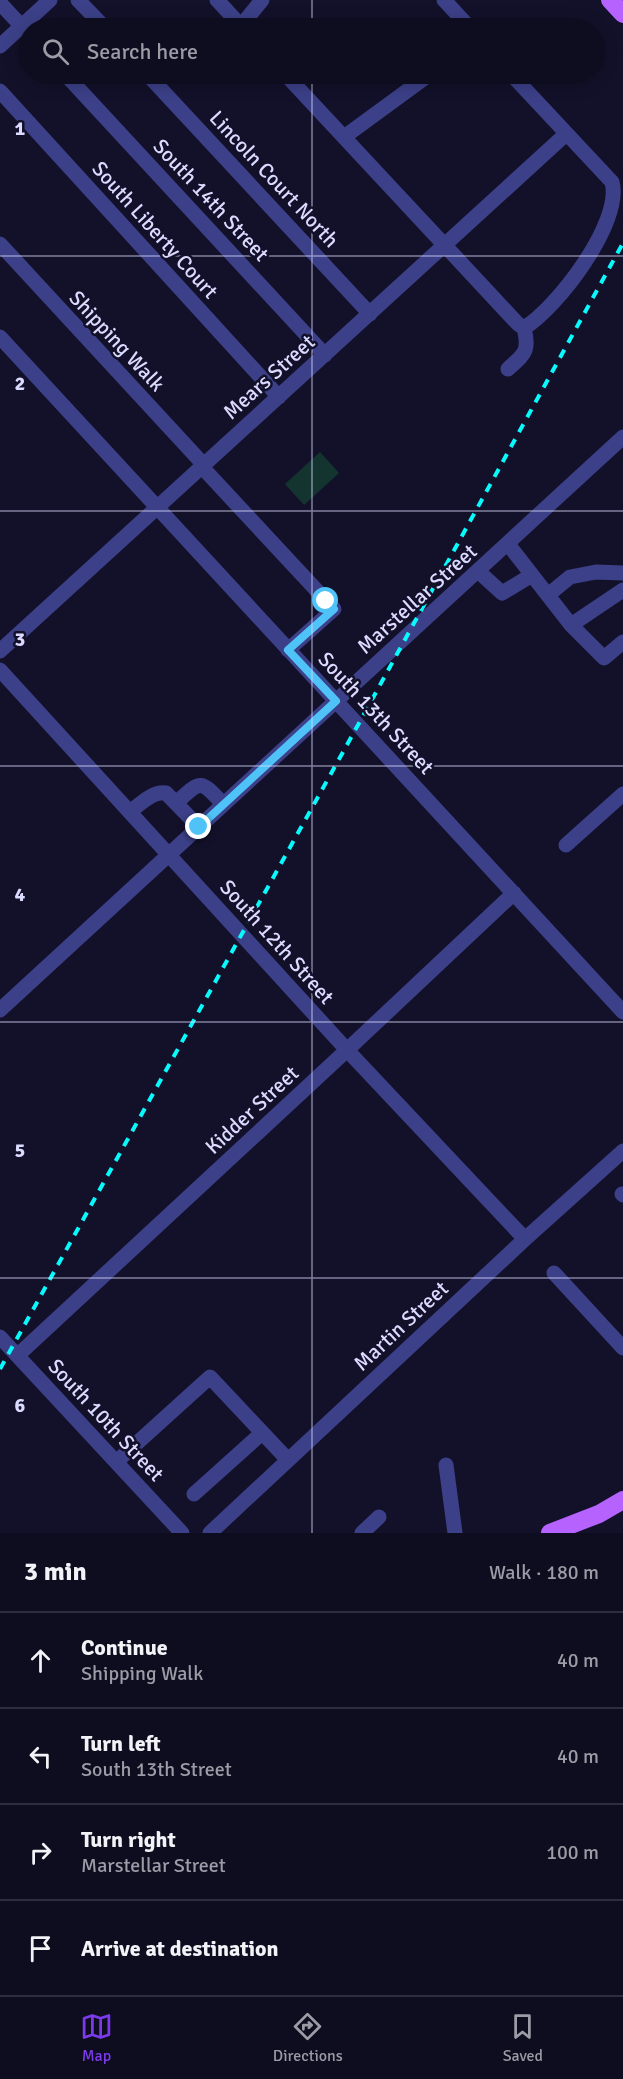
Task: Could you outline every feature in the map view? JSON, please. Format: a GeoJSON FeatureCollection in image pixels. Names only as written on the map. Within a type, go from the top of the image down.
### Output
{"type":"FeatureCollection","features":[{"type":"Feature","properties":{"kind":"main road"},"geometry":{"type":"LineString","coordinates":[[610,0],[623,14]]}},
{"type":"Feature","properties":{"kind":"main road"},"geometry":{"type":"LineString","coordinates":[[555,1532],[599,1514],[623,1500]]}},
{"type":"Feature","properties":{"kind":"street"},"geometry":{"type":"LineString","coordinates":[[35,18],[50,0]]}},
{"type":"Feature","properties":{"kind":"street"},"geometry":{"type":"LineString","coordinates":[[78,0],[95,18]]}},
{"type":"Feature","properties":{"kind":"street"},"geometry":{"type":"LineString","coordinates":[[217,0],[234,18]]}},
{"type":"Feature","properties":{"kind":"street"},"geometry":{"type":"LineString","coordinates":[[249,18],[262,0]]}},
{"type":"Feature","properties":{"kind":"street"},"geometry":{"type":"LineString","coordinates":[[444,0],[461,18]]}},
{"type":"Feature","properties":{"kind":"street"},"geometry":{"type":"LineString","coordinates":[[0,3],[18,22]]}},
{"type":"Feature","properties":{"kind":"street"},"geometry":{"type":"LineString","coordinates":[[0,46],[18,34]]}},
{"type":"Feature","properties":{"kind":"street","name":"South 14th Street"},"geometry":{"type":"LineString","coordinates":[[75,84],[325,355]]}},
{"type":"Feature","properties":{"kind":"street","name":"Lincoln Court North"},"geometry":{"type":"LineString","coordinates":[[156,84],[370,314]]}},
{"type":"Feature","properties":{"kind":"street"},"geometry":{"type":"LineString","coordinates":[[294,84],[524,328],[527,347],[525,353],[508,369]]}},
{"type":"Feature","properties":{"kind":"street"},"geometry":{"type":"LineString","coordinates":[[344,137],[416,84]]}},
{"type":"Feature","properties":{"kind":"street"},"geometry":{"type":"LineString","coordinates":[[520,84],[612,182],[616,199],[606,231],[579,274],[540,316],[524,328]]}},
{"type":"Feature","properties":{"kind":"street","name":"South Liberty Court"},"geometry":{"type":"LineString","coordinates":[[0,91],[279,397]]}},
{"type":"Feature","properties":{"kind":"street","name":"Mears Street"},"geometry":{"type":"LineString","coordinates":[[0,651],[566,134]]}},
{"type":"Feature","properties":{"kind":"street","name":"Shipping Walk"},"geometry":{"type":"LineString","coordinates":[[0,244],[334,609],[288,650]]}},
{"type":"Feature","properties":{"kind":"street","name":"South 13th Street"},"geometry":{"type":"LineString","coordinates":[[0,337],[623,1012]]}},
{"type":"Feature","properties":{"kind":"street","name":"Marstellar Street"},"geometry":{"type":"LineString","coordinates":[[0,1010],[623,437]]}},
{"type":"Feature","properties":{"kind":"street"},"geometry":{"type":"LineString","coordinates":[[508,544],[571,625],[604,658],[623,642]]}},
{"type":"Feature","properties":{"kind":"street"},"geometry":{"type":"LineString","coordinates":[[478,571],[502,593],[532,575]]}},
{"type":"Feature","properties":{"kind":"street"},"geometry":{"type":"LineString","coordinates":[[548,595],[570,577],[596,572],[623,573]]}},
{"type":"Feature","properties":{"kind":"street"},"geometry":{"type":"LineString","coordinates":[[571,625],[623,590]]}},
{"type":"Feature","properties":{"kind":"street","name":"South 12th Street"},"geometry":{"type":"LineString","coordinates":[[0,670],[347,1050],[525,1239]]}},
{"type":"Feature","properties":{"kind":"street"},"geometry":{"type":"LineString","coordinates":[[176,803],[199,785],[208,788],[223,804]]}},
{"type":"Feature","properties":{"kind":"street"},"geometry":{"type":"LineString","coordinates":[[130,812],[160,792],[166,793],[199,827]]}},
{"type":"Feature","properties":{"kind":"street"},"geometry":{"type":"LineString","coordinates":[[566,845],[623,794]]}},
{"type":"Feature","properties":{"kind":"street","name":"Kidder Street"},"geometry":{"type":"LineString","coordinates":[[18,1355],[514,893]]}},
{"type":"Feature","properties":{"kind":"street","name":"Martin Street"},"geometry":{"type":"LineString","coordinates":[[210,1533],[525,1239],[623,1151]]}},
{"type":"Feature","properties":{"kind":"street"},"geometry":{"type":"LineString","coordinates":[[554,1273],[623,1348]]}},
{"type":"Feature","properties":{"kind":"street","name":"South 10th Street"},"geometry":{"type":"LineString","coordinates":[[0,1336],[182,1533]]}},
{"type":"Feature","properties":{"kind":"street"},"geometry":{"type":"LineString","coordinates":[[116,1462],[210,1377],[288,1460]]}},
{"type":"Feature","properties":{"kind":"street"},"geometry":{"type":"LineString","coordinates":[[194,1494],[262,1432]]}},
{"type":"Feature","properties":{"kind":"street"},"geometry":{"type":"LineString","coordinates":[[446,1465],[455,1533]]}},
{"type":"Feature","properties":{"kind":"street"},"geometry":{"type":"LineString","coordinates":[[362,1533],[379,1517]]}},
{"type":"Feature","properties":{"kind":"green space"},"geometry":{"type":"Polygon","coordinates":[[[320,452],[339,473],[304,505],[285,484],[320,452]]]}},
{"type":"Feature","properties":{"kind":"railway"},"geometry":{"type":"LineString","coordinates":[[0,1369],[623,243]]}},
{"type":"Feature","properties":{"kind":"route"},"geometry":{"type":"LineString","coordinates":[[199,827],[336,701],[288,650],[334,609],[326,601]]}}]}
